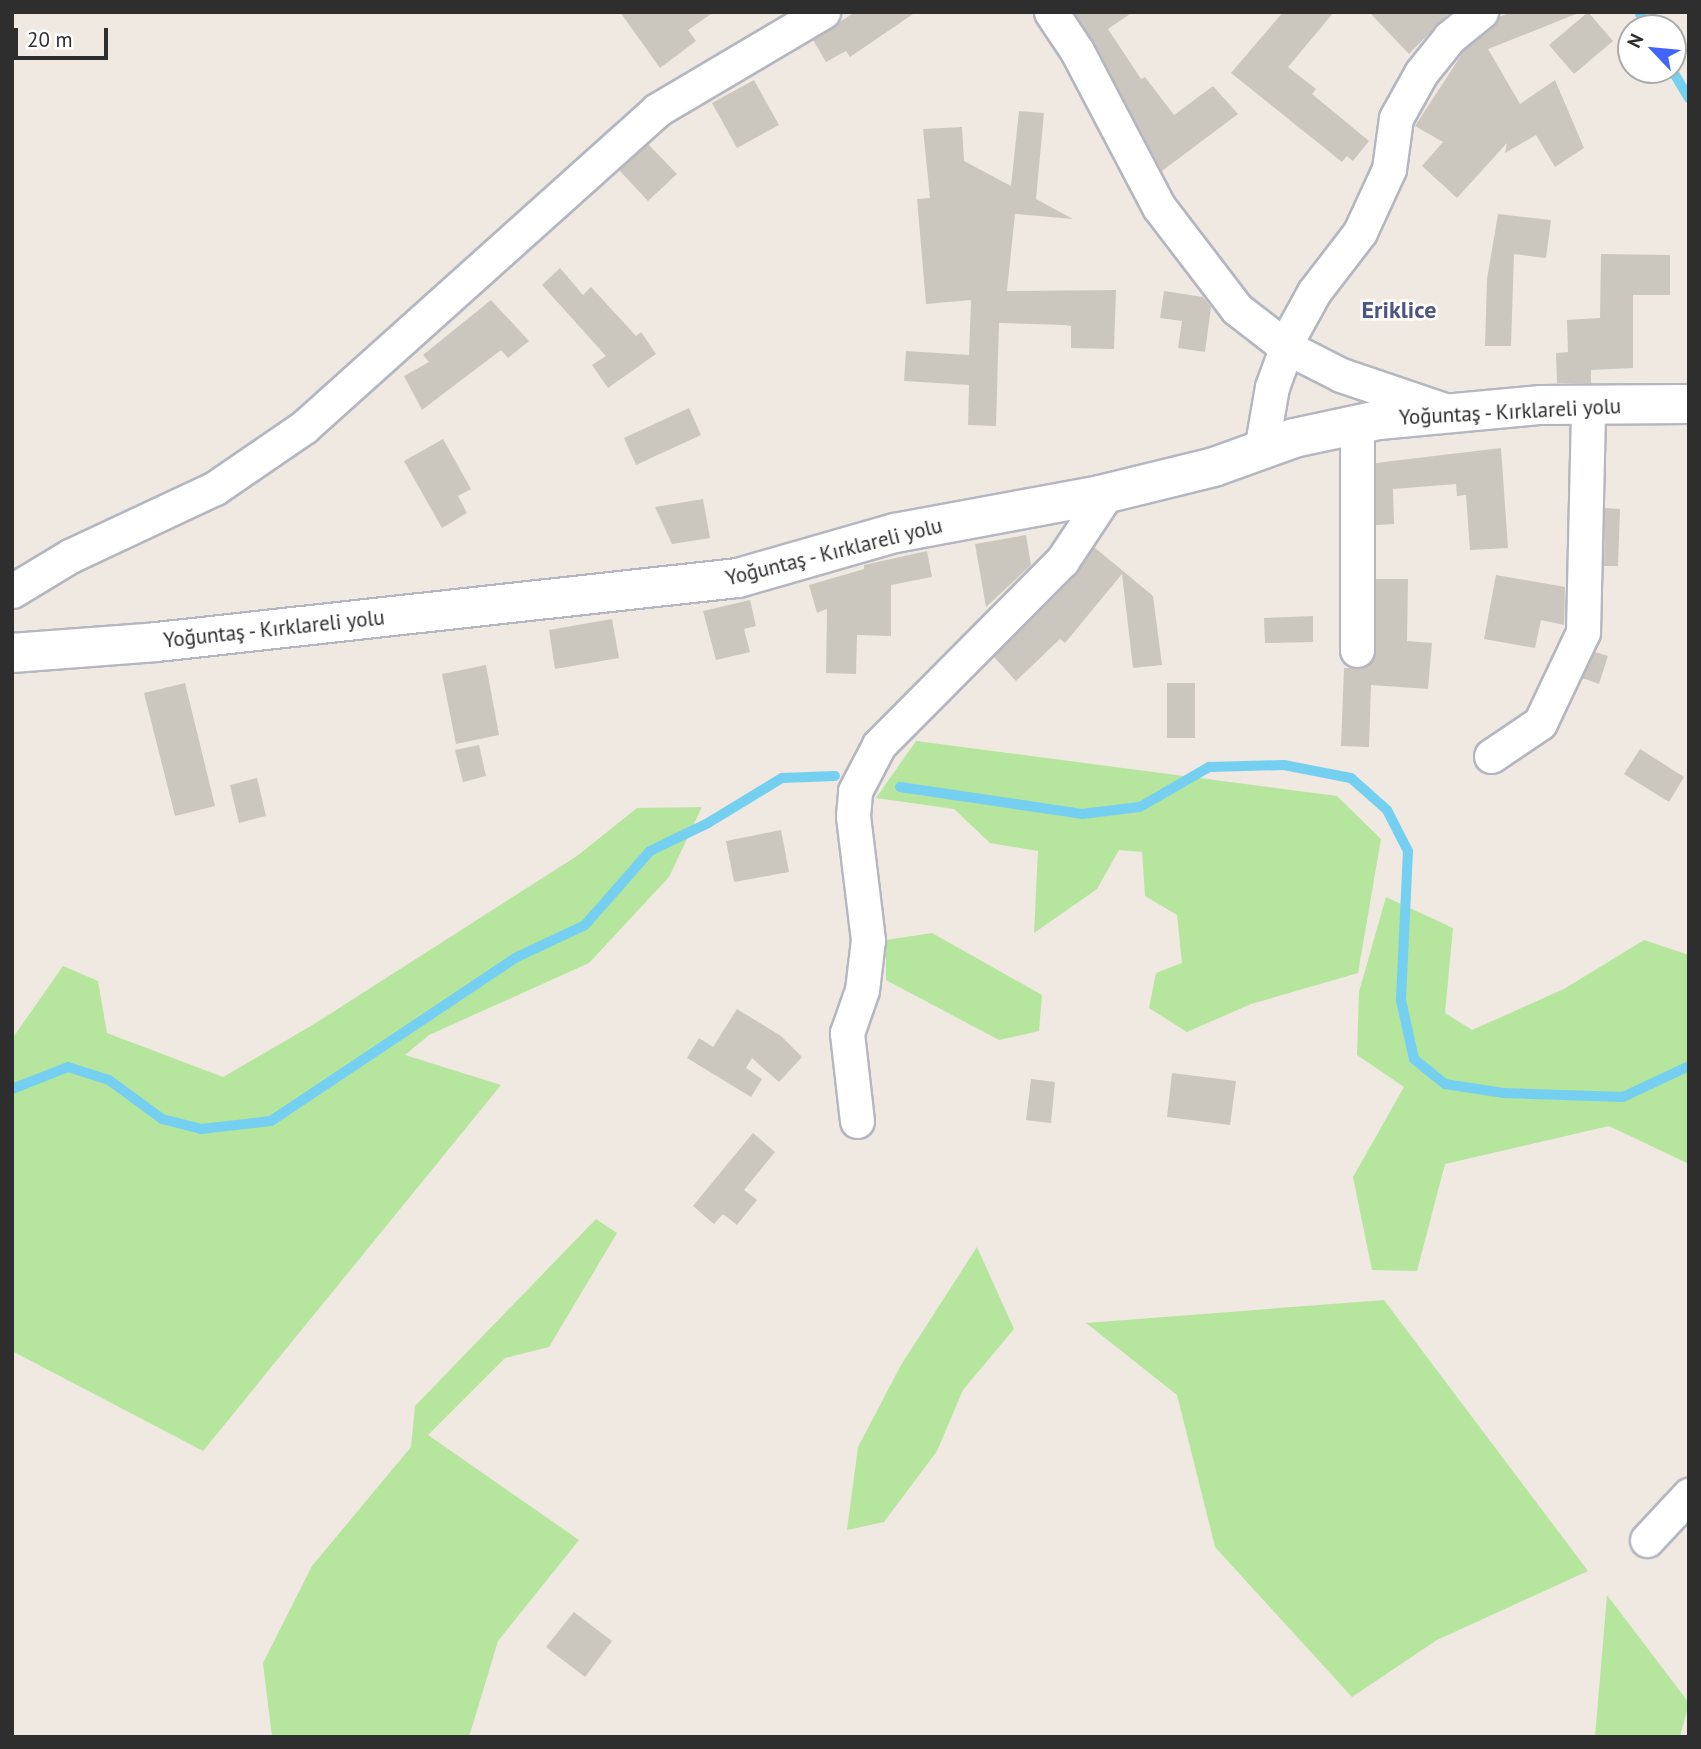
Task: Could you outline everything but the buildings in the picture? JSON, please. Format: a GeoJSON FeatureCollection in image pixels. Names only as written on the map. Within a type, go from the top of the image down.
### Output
{"type":"FeatureCollection","features":[{"type":"Feature","properties":{"kind":"street"},"geometry":{"type":"LineString","coordinates":[[12,591],[70,556],[215,488],[304,427],[657,110],[823,12]]}},
{"type":"Feature","properties":{"kind":"street"},"geometry":{"type":"LineString","coordinates":[[1051,12],[1077,51],[1159,207],[1192,255],[1237,309],[1286,347],[1341,375],[1450,412]]}},
{"type":"Feature","properties":{"kind":"street"},"geometry":{"type":"LineString","coordinates":[[1261,450],[1272,387],[1286,347],[1314,292],[1360,232],[1389,169],[1396,118],[1421,73],[1450,37],[1481,12]]}},
{"type":"Feature","properties":{"kind":"street","name":"Yoğuntaş - Kırklareli yolu"},"geometry":{"type":"LineString","coordinates":[[12,653],[157,642],[738,579],[895,533],[1107,493],[1214,467],[1261,450],[1357,425],[1450,412],[1588,405],[1689,404]]}},
{"type":"Feature","properties":{"kind":"street"},"geometry":{"type":"LineString","coordinates":[[1491,756],[1540,723],[1583,632],[1588,405]]}},
{"type":"Feature","properties":{"kind":"street"},"geometry":{"type":"LineString","coordinates":[[1357,425],[1357,650]]}},
{"type":"Feature","properties":{"kind":"street"},"geometry":{"type":"LineString","coordinates":[[857,1121],[847,1033],[862,990],[868,940],[853,816],[855,791],[878,746],[1062,561],[1107,493]]}},
{"type":"Feature","properties":{"kind":"street"},"geometry":{"type":"LineString","coordinates":[[1647,1540],[1689,1495]]}},
{"type":"Feature","properties":{"kind":"green space"},"geometry":{"type":"Polygon","coordinates":[[[916,741],[1337,796],[1381,839],[1358,973],[1251,1004],[1187,1032],[1149,1008],[1156,973],[1182,963],[1177,915],[1145,896],[1142,852],[1119,850],[1097,889],[1034,933],[1038,851],[990,843],[954,809],[876,798],[916,741]]]}},
{"type":"Feature","properties":{"kind":"green space"},"geometry":{"type":"Polygon","coordinates":[[[702,807],[669,877],[589,963],[429,1035],[405,1055],[501,1085],[203,1451],[12,1351],[12,1039],[63,966],[98,981],[107,1033],[223,1077],[311,1026],[577,856],[637,808],[702,807]]]}},
{"type":"Feature","properties":{"kind":"green space"},"geometry":{"type":"Polygon","coordinates":[[[1386,897],[1453,928],[1445,1013],[1472,1030],[1564,989],[1644,940],[1689,955],[1689,1164],[1609,1126],[1445,1164],[1417,1271],[1372,1270],[1353,1177],[1404,1087],[1357,1055],[1359,992],[1386,897]]]}},
{"type":"Feature","properties":{"kind":"green space"},"geometry":{"type":"Polygon","coordinates":[[[932,933],[1042,995],[1039,1031],[999,1040],[886,980],[886,940],[932,933]]]}},
{"type":"Feature","properties":{"kind":"green space"},"geometry":{"type":"Polygon","coordinates":[[[596,1219],[617,1233],[549,1347],[505,1358],[428,1435],[579,1540],[498,1641],[469,1737],[272,1737],[263,1663],[312,1566],[411,1447],[415,1406],[596,1219]]]}},
{"type":"Feature","properties":{"kind":"green space"},"geometry":{"type":"Polygon","coordinates":[[[977,1247],[1014,1329],[963,1390],[937,1451],[884,1522],[847,1530],[858,1447],[901,1365],[977,1247]]]}},
{"type":"Feature","properties":{"kind":"green space"},"geometry":{"type":"Polygon","coordinates":[[[1384,1300],[1588,1571],[1437,1640],[1352,1697],[1215,1547],[1177,1395],[1086,1323],[1384,1300]]]}},
{"type":"Feature","properties":{"kind":"green space"},"geometry":{"type":"Polygon","coordinates":[[[1607,1595],[1689,1703],[1680,1737],[1595,1737],[1607,1595]]]}},
{"type":"Feature","properties":{"kind":"waterway"},"geometry":{"type":"LineString","coordinates":[[1680,84],[1689,98]]}},
{"type":"Feature","properties":{"kind":"waterway"},"geometry":{"type":"LineString","coordinates":[[900,787],[1082,814],[1140,807],[1209,767],[1284,765],[1351,778],[1387,810],[1408,851],[1401,1000],[1414,1059],[1445,1084],[1504,1093],[1623,1097],[1689,1066]]}},
{"type":"Feature","properties":{"kind":"waterway"},"geometry":{"type":"LineString","coordinates":[[12,1089],[68,1067],[109,1080],[162,1119],[201,1129],[271,1121],[515,958],[585,925],[650,851],[708,823],[782,778],[835,776]]}},
{"type":"Feature","properties":{"kind":"district","name":"Eriklice"},"geometry":{"type":"Point","coordinates":[1399,310]}}]}
